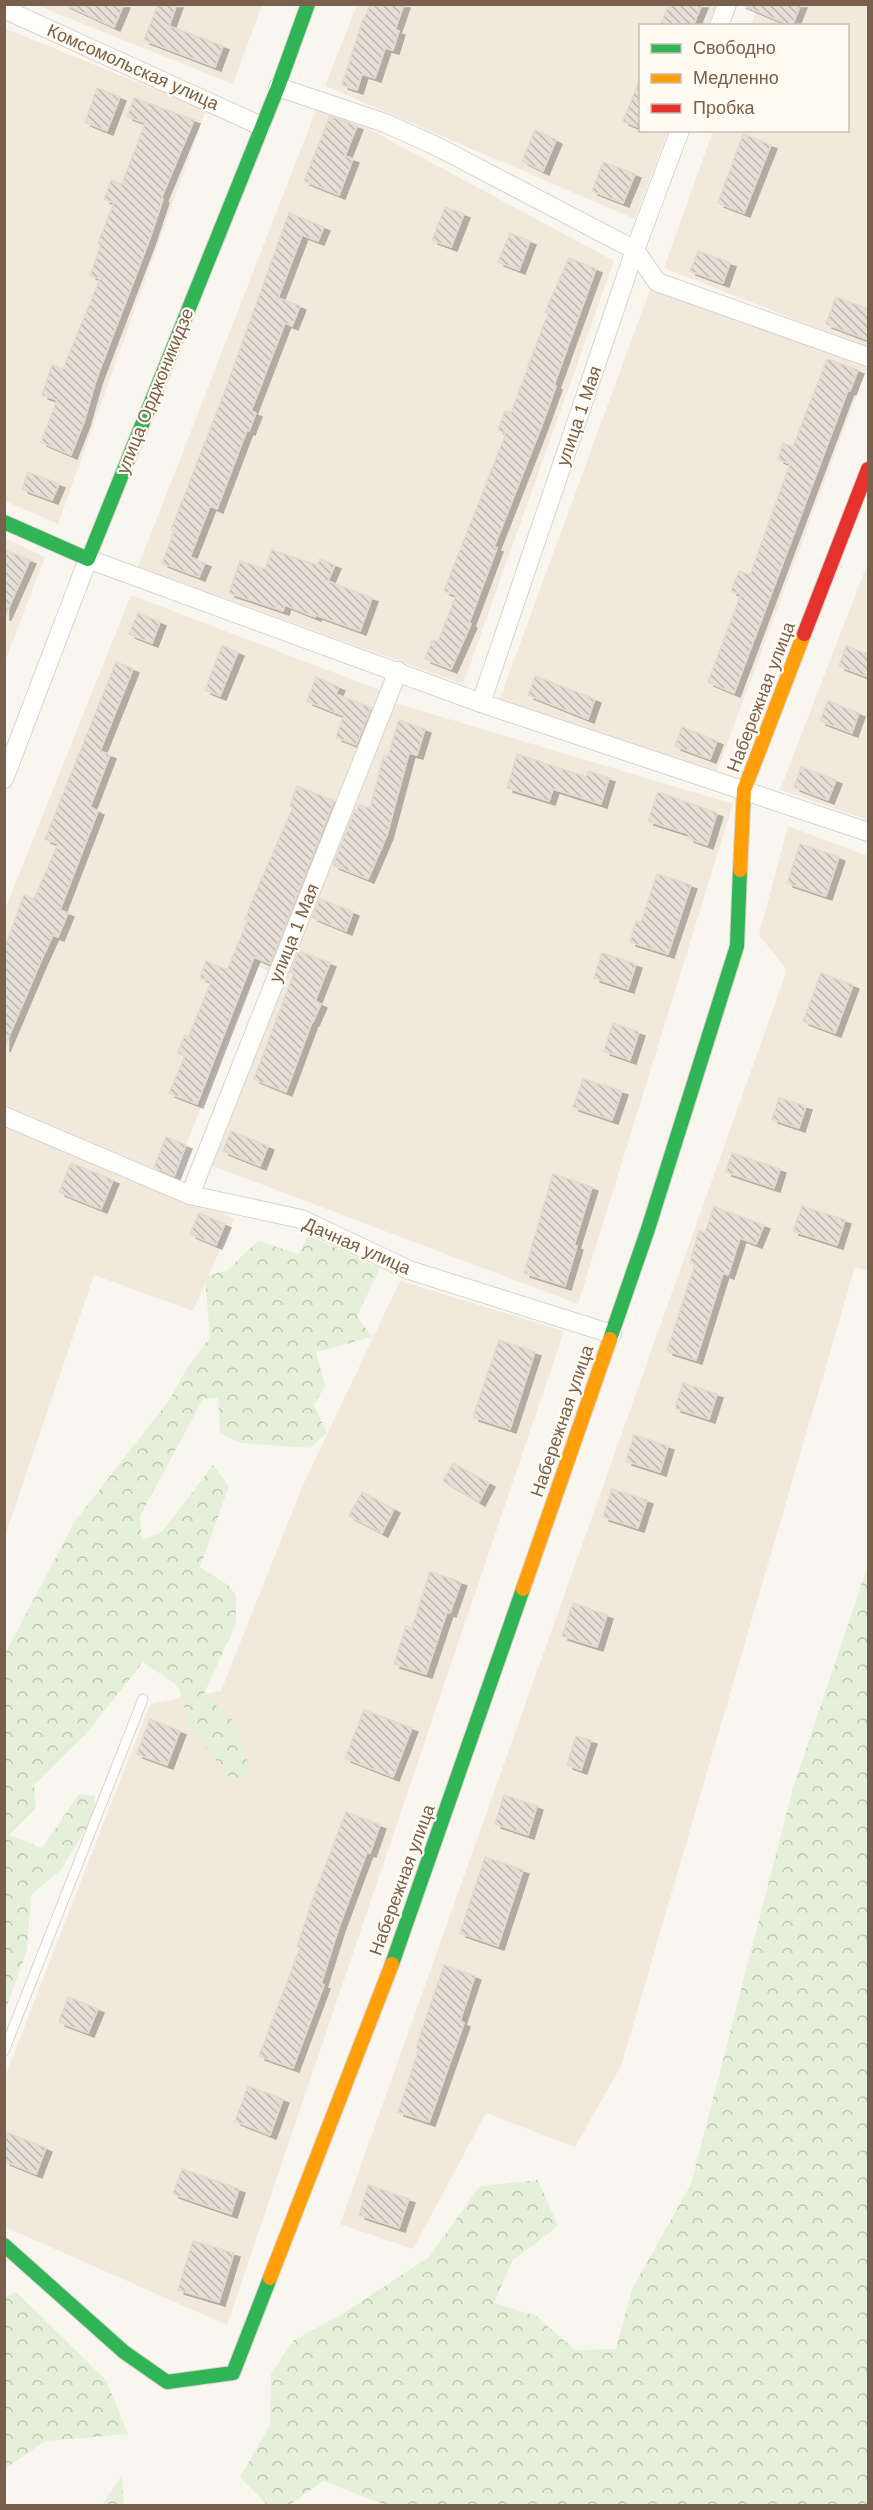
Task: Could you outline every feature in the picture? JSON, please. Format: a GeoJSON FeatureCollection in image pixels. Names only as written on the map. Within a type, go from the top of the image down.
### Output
{"type":"FeatureCollection","features":[{"type":"Feature","properties":{"kind":"street","name":"улица Орджоникидзе"},"geometry":{"type":"LineString","coordinates":[[4,779],[88,559],[278,87],[308,4]]}},
{"type":"Feature","properties":{"kind":"street"},"geometry":{"type":"LineString","coordinates":[[720,24],[727,4]]}},
{"type":"Feature","properties":{"kind":"street","name":"Комсомольская улица"},"geometry":{"type":"LineString","coordinates":[[4,9],[261,126]]}},
{"type":"Feature","properties":{"kind":"street"},"geometry":{"type":"LineString","coordinates":[[278,87],[385,123],[438,147],[635,250],[657,282],[868,357]]}},
{"type":"Feature","properties":{"kind":"street","name":"улица 1 Мая"},"geometry":{"type":"LineString","coordinates":[[481,702],[635,250],[679,132]]}},
{"type":"Feature","properties":{"kind":"street","name":"Набережная улица"},"geometry":{"type":"LineString","coordinates":[[4,2245],[124,2352],[167,2382],[233,2373],[405,1931],[648,1229],[737,946],[744,790],[868,469]]}},
{"type":"Feature","properties":{"kind":"street"},"geometry":{"type":"LineString","coordinates":[[4,522],[88,559],[481,702],[868,832]]}},
{"type":"Feature","properties":{"kind":"street","name":"улица 1 Мая"},"geometry":{"type":"LineString","coordinates":[[190,1195],[399,671]]}},
{"type":"Feature","properties":{"kind":"street","name":"Дачная улица"},"geometry":{"type":"LineString","coordinates":[[4,1116],[190,1195],[301,1219],[409,1270],[612,1334]]}},
{"type":"Feature","properties":{"kind":"lane"},"geometry":{"type":"LineString","coordinates":[[4,2051],[142,1699]]}},
{"type":"Feature","properties":{"kind":"shaded area"},"geometry":{"type":"Polygon","coordinates":[[[36,5],[262,5],[233,84],[36,5]]]}},
{"type":"Feature","properties":{"kind":"shaded area"},"geometry":{"type":"Polygon","coordinates":[[[357,5],[716,5],[708,24],[639,24],[639,132],[668,132],[635,219],[325,86],[357,5]]]}},
{"type":"Feature","properties":{"kind":"shaded area"},"geometry":{"type":"Polygon","coordinates":[[[758,5],[868,5],[868,348],[664,268],[713,132],[849,132],[849,24],[751,24],[758,5]]]}},
{"type":"Feature","properties":{"kind":"shaded area"},"geometry":{"type":"Polygon","coordinates":[[[4,28],[206,110],[58,524],[5,501],[4,28]]]}},
{"type":"Feature","properties":{"kind":"shaded area"},"geometry":{"type":"Polygon","coordinates":[[[317,108],[358,123],[614,261],[463,684],[138,567],[317,108]]]}},
{"type":"Feature","properties":{"kind":"shaded area"},"geometry":{"type":"Polygon","coordinates":[[[651,287],[868,365],[717,771],[499,701],[651,287]]]}},
{"type":"Feature","properties":{"kind":"shaded area"},"geometry":{"type":"Polygon","coordinates":[[[5,538],[45,557],[5,661],[5,538]]]}},
{"type":"Feature","properties":{"kind":"shaded area"},"geometry":{"type":"Polygon","coordinates":[[[868,562],[868,820],[780,790],[868,562]]]}},
{"type":"Feature","properties":{"kind":"shaded area"},"geometry":{"type":"Polygon","coordinates":[[[131,595],[385,692],[272,973],[258,966],[173,1177],[5,1105],[4,912],[131,595]]]}},
{"type":"Feature","properties":{"kind":"shaded area"},"geometry":{"type":"Polygon","coordinates":[[[395,703],[733,804],[578,1304],[210,1165],[395,703]]]}},
{"type":"Feature","properties":{"kind":"shaded area"},"geometry":{"type":"Polygon","coordinates":[[[788,826],[868,856],[868,1271],[855,1267],[621,2066],[575,2147],[486,2113],[413,2249],[340,2224],[787,970],[759,935],[788,826]]]}},
{"type":"Feature","properties":{"kind":"shaded area"},"geometry":{"type":"Polygon","coordinates":[[[5,1126],[234,1218],[193,1311],[94,1275],[5,1536],[5,1126]]]}},
{"type":"Feature","properties":{"kind":"shaded area"},"geometry":{"type":"Polygon","coordinates":[[[400,1281],[564,1331],[227,2325],[5,2227],[4,2079],[150,1704],[221,1691],[303,1485],[400,1281]]]}},
{"type":"Feature","properties":{"kind":"green space"},"geometry":{"type":"Polygon","coordinates":[[[308,1235],[380,1268],[357,1316],[372,1337],[316,1352],[325,1386],[314,1405],[327,1433],[310,1448],[241,1443],[220,1433],[218,1397],[203,1399],[140,1516],[142,1540],[162,1532],[213,1465],[229,1486],[200,1567],[228,1585],[236,1595],[236,1623],[204,1694],[233,1721],[251,1771],[234,1783],[190,1727],[178,1686],[143,1662],[85,1735],[34,1785],[36,1808],[9,1835],[42,1848],[79,1794],[95,1796],[95,1813],[61,1870],[31,1895],[27,1951],[5,2011],[5,1654],[75,1521],[170,1399],[189,1365],[210,1337],[205,1277],[227,1270],[258,1241],[299,1254],[308,1235]]]}},
{"type":"Feature","properties":{"kind":"green space"},"geometry":{"type":"Polygon","coordinates":[[[868,1565],[868,2505],[388,2506],[323,2481],[289,2505],[267,2505],[240,2477],[270,2425],[271,2374],[294,2340],[341,2315],[429,2257],[480,2186],[538,2180],[558,2226],[513,2260],[494,2303],[536,2316],[575,2350],[616,2349],[632,2289],[691,2184],[793,1788],[868,1565]]]}},
{"type":"Feature","properties":{"kind":"green space"},"geometry":{"type":"Polygon","coordinates":[[[16,2292],[106,2380],[128,2434],[45,2441],[5,2469],[5,2296],[16,2292]]]}},
{"type":"Feature","properties":{"kind":"green space"},"geometry":{"type":"Polygon","coordinates":[[[122,2475],[124,2505],[102,2505],[122,2475]]]}},
{"type":"Feature","properties":{"kind":"building"},"geometry":{"type":"Polygon","coordinates":[[[64,4],[124,4],[114,27],[64,4]]]}},
{"type":"Feature","properties":{"kind":"building"},"geometry":{"type":"Polygon","coordinates":[[[158,4],[177,4],[169,26],[223,46],[215,67],[144,40],[158,4]]]}},
{"type":"Feature","properties":{"kind":"building"},"geometry":{"type":"Polygon","coordinates":[[[370,4],[404,4],[395,30],[399,31],[393,50],[385,48],[375,78],[362,74],[357,90],[342,85],[370,4]]]}},
{"type":"Feature","properties":{"kind":"building"},"geometry":{"type":"Polygon","coordinates":[[[669,4],[702,4],[694,24],[661,24],[669,4]]]}},
{"type":"Feature","properties":{"kind":"building"},"geometry":{"type":"Polygon","coordinates":[[[740,4],[801,4],[793,24],[787,24],[740,4]]]}},
{"type":"Feature","properties":{"kind":"building"},"geometry":{"type":"Polygon","coordinates":[[[639,81],[639,128],[623,121],[639,81]]]}},
{"type":"Feature","properties":{"kind":"building"},"geometry":{"type":"Polygon","coordinates":[[[97,88],[120,97],[107,131],[85,122],[97,88]]]}},
{"type":"Feature","properties":{"kind":"building"},"geometry":{"type":"Polygon","coordinates":[[[134,98],[194,120],[161,199],[163,199],[149,241],[96,380],[84,422],[71,455],[41,442],[57,400],[42,395],[52,365],[63,369],[100,279],[90,275],[101,245],[98,243],[114,203],[104,199],[111,180],[122,184],[145,123],[127,116],[134,98]]]}},
{"type":"Feature","properties":{"kind":"building"},"geometry":{"type":"Polygon","coordinates":[[[330,116],[357,126],[345,156],[353,159],[339,195],[304,181],[330,116]]]}},
{"type":"Feature","properties":{"kind":"building"},"geometry":{"type":"Polygon","coordinates":[[[535,130],[556,140],[543,171],[522,161],[535,130]]]}},
{"type":"Feature","properties":{"kind":"building"},"geometry":{"type":"Polygon","coordinates":[[[743,134],[771,145],[744,213],[718,203],[743,134]]]}},
{"type":"Feature","properties":{"kind":"building"},"geometry":{"type":"Polygon","coordinates":[[[603,162],[635,174],[623,203],[592,191],[603,162]]]}},
{"type":"Feature","properties":{"kind":"building"},"geometry":{"type":"Polygon","coordinates":[[[445,207],[464,214],[451,247],[432,240],[445,207]]]}},
{"type":"Feature","properties":{"kind":"building"},"geometry":{"type":"Polygon","coordinates":[[[289,213],[324,227],[318,241],[302,235],[278,298],[300,306],[292,326],[285,323],[251,411],[256,413],[249,431],[247,430],[217,509],[210,506],[190,557],[205,563],[199,577],[162,563],[174,531],[171,530],[226,388],[289,213]]]}},
{"type":"Feature","properties":{"kind":"building"},"geometry":{"type":"Polygon","coordinates":[[[510,233],[530,241],[519,270],[498,262],[510,233]]]}},
{"type":"Feature","properties":{"kind":"building"},"geometry":{"type":"Polygon","coordinates":[[[698,251],[730,263],[723,283],[690,271],[698,251]]]}},
{"type":"Feature","properties":{"kind":"building"},"geometry":{"type":"Polygon","coordinates":[[[569,258],[596,269],[542,425],[494,547],[497,548],[469,623],[471,624],[451,669],[425,659],[432,640],[438,642],[456,595],[444,591],[506,433],[498,430],[505,411],[511,413],[548,313],[545,312],[569,258]]]}},
{"type":"Feature","properties":{"kind":"building"},"geometry":{"type":"Polygon","coordinates":[[[836,297],[868,309],[868,340],[826,324],[836,297]]]}},
{"type":"Feature","properties":{"kind":"building"},"geometry":{"type":"Polygon","coordinates":[[[827,359],[858,370],[850,391],[848,390],[734,693],[708,682],[741,594],[731,591],[739,571],[750,575],[790,464],[778,459],[783,443],[793,447],[827,359]]]}},
{"type":"Feature","properties":{"kind":"building"},"geometry":{"type":"Polygon","coordinates":[[[28,472],[59,484],[52,500],[22,489],[28,472]]]}},
{"type":"Feature","properties":{"kind":"building"},"geometry":{"type":"Polygon","coordinates":[[[4,550],[30,560],[5,616],[4,616],[4,550]]]}},
{"type":"Feature","properties":{"kind":"building"},"geometry":{"type":"Polygon","coordinates":[[[272,550],[317,565],[320,559],[335,565],[328,581],[372,598],[360,631],[285,605],[283,611],[229,593],[240,561],[265,569],[272,550]]]}},
{"type":"Feature","properties":{"kind":"building"},"geometry":{"type":"Polygon","coordinates":[[[138,613],[160,622],[152,643],[129,634],[138,613]]]}},
{"type":"Feature","properties":{"kind":"building"},"geometry":{"type":"Polygon","coordinates":[[[222,646],[238,652],[220,696],[205,690],[222,646]]]}},
{"type":"Feature","properties":{"kind":"building"},"geometry":{"type":"Polygon","coordinates":[[[846,646],[868,654],[868,677],[839,666],[846,646]]]}},
{"type":"Feature","properties":{"kind":"building"},"geometry":{"type":"Polygon","coordinates":[[[116,662],[133,669],[100,751],[110,755],[90,807],[98,811],[60,910],[68,913],[58,937],[53,935],[4,1048],[4,950],[24,895],[34,899],[58,844],[45,839],[116,662]]]}},
{"type":"Feature","properties":{"kind":"building"},"geometry":{"type":"Polygon","coordinates":[[[535,676],[595,699],[588,719],[528,695],[535,676]]]}},
{"type":"Feature","properties":{"kind":"building"},"geometry":{"type":"Polygon","coordinates":[[[316,677],[339,687],[336,694],[371,708],[356,745],[336,737],[344,716],[307,701],[316,677]]]}},
{"type":"Feature","properties":{"kind":"building"},"geometry":{"type":"Polygon","coordinates":[[[828,701],[859,713],[852,733],[820,721],[828,701]]]}},
{"type":"Feature","properties":{"kind":"building"},"geometry":{"type":"Polygon","coordinates":[[[399,720],[425,729],[417,755],[409,753],[387,835],[368,879],[333,865],[355,810],[357,811],[359,805],[370,808],[384,755],[388,756],[399,720]]]}},
{"type":"Feature","properties":{"kind":"building"},"geometry":{"type":"Polygon","coordinates":[[[682,727],[717,741],[710,759],[675,746],[682,727]]]}},
{"type":"Feature","properties":{"kind":"building"},"geometry":{"type":"Polygon","coordinates":[[[517,754],[586,777],[588,771],[609,778],[601,804],[553,789],[549,801],[507,788],[517,754]]]}},
{"type":"Feature","properties":{"kind":"building"},"geometry":{"type":"Polygon","coordinates":[[[801,767],[836,780],[828,800],[794,787],[801,767]]]}},
{"type":"Feature","properties":{"kind":"building"},"geometry":{"type":"Polygon","coordinates":[[[297,786],[334,801],[270,964],[254,957],[197,1104],[169,1093],[185,1056],[178,1053],[185,1035],[189,1036],[211,982],[200,977],[206,961],[227,970],[248,920],[245,919],[253,899],[293,807],[290,806],[297,786]]]}},
{"type":"Feature","properties":{"kind":"building"},"geometry":{"type":"Polygon","coordinates":[[[658,792],[717,813],[707,845],[688,838],[689,834],[648,821],[658,792]]]}},
{"type":"Feature","properties":{"kind":"building"},"geometry":{"type":"Polygon","coordinates":[[[800,844],[839,857],[826,896],[787,883],[800,844]]]}},
{"type":"Feature","properties":{"kind":"building"},"geometry":{"type":"Polygon","coordinates":[[[657,874],[691,885],[668,954],[630,942],[636,921],[641,922],[657,874]]]}},
{"type":"Feature","properties":{"kind":"building"},"geometry":{"type":"Polygon","coordinates":[[[320,899],[353,912],[346,931],[312,917],[320,899]]]}},
{"type":"Feature","properties":{"kind":"building"},"geometry":{"type":"Polygon","coordinates":[[[299,951],[330,963],[315,1001],[321,1004],[286,1092],[254,1079],[294,973],[291,972],[299,951]]]}},
{"type":"Feature","properties":{"kind":"building"},"geometry":{"type":"Polygon","coordinates":[[[602,953],[636,964],[628,989],[594,978],[602,953]]]}},
{"type":"Feature","properties":{"kind":"building"},"geometry":{"type":"Polygon","coordinates":[[[821,973],[853,985],[835,1033],[803,1021],[821,973]]]}},
{"type":"Feature","properties":{"kind":"building"},"geometry":{"type":"Polygon","coordinates":[[[613,1023],[639,1032],[630,1060],[604,1051],[613,1023]]]}},
{"type":"Feature","properties":{"kind":"building"},"geometry":{"type":"Polygon","coordinates":[[[583,1079],[622,1091],[612,1120],[573,1107],[583,1079]]]}},
{"type":"Feature","properties":{"kind":"building"},"geometry":{"type":"Polygon","coordinates":[[[779,1098],[806,1106],[799,1128],[772,1119],[779,1098]]]}},
{"type":"Feature","properties":{"kind":"building"},"geometry":{"type":"Polygon","coordinates":[[[231,1131],[268,1146],[260,1166],[223,1151],[231,1131]]]}},
{"type":"Feature","properties":{"kind":"building"},"geometry":{"type":"Polygon","coordinates":[[[166,1137],[186,1145],[174,1176],[154,1167],[166,1137]]]}},
{"type":"Feature","properties":{"kind":"building"},"geometry":{"type":"Polygon","coordinates":[[[732,1153],[780,1169],[774,1188],[726,1172],[732,1153]]]}},
{"type":"Feature","properties":{"kind":"building"},"geometry":{"type":"Polygon","coordinates":[[[71,1163],[113,1180],[101,1209],[59,1192],[71,1163]]]}},
{"type":"Feature","properties":{"kind":"building"},"geometry":{"type":"Polygon","coordinates":[[[553,1174],[592,1187],[574,1245],[577,1246],[565,1286],[524,1273],[553,1174]]]}},
{"type":"Feature","properties":{"kind":"building"},"geometry":{"type":"Polygon","coordinates":[[[802,1206],[845,1220],[837,1245],[793,1231],[802,1206]]]}},
{"type":"Feature","properties":{"kind":"building"},"geometry":{"type":"Polygon","coordinates":[[[714,1207],[764,1225],[756,1244],[740,1238],[728,1275],[723,1273],[696,1360],[667,1351],[695,1264],[690,1262],[699,1231],[705,1233],[714,1207]]]}},
{"type":"Feature","properties":{"kind":"building"},"geometry":{"type":"Polygon","coordinates":[[[199,1213],[225,1224],[216,1245],[190,1234],[199,1213]]]}},
{"type":"Feature","properties":{"kind":"building"},"geometry":{"type":"Polygon","coordinates":[[[499,1340],[535,1352],[510,1429],[473,1417],[499,1340]]]}},
{"type":"Feature","properties":{"kind":"building"},"geometry":{"type":"Polygon","coordinates":[[[683,1383],[717,1394],[709,1419],[675,1408],[683,1383]]]}},
{"type":"Feature","properties":{"kind":"building"},"geometry":{"type":"Polygon","coordinates":[[[634,1435],[668,1446],[660,1472],[626,1461],[634,1435]]]}},
{"type":"Feature","properties":{"kind":"building"},"geometry":{"type":"Polygon","coordinates":[[[453,1463],[489,1483],[479,1502],[443,1481],[453,1463]]]}},
{"type":"Feature","properties":{"kind":"building"},"geometry":{"type":"Polygon","coordinates":[[[612,1489],[647,1500],[638,1528],[603,1517],[612,1489]]]}},
{"type":"Feature","properties":{"kind":"building"},"geometry":{"type":"Polygon","coordinates":[[[362,1492],[394,1509],[382,1533],[349,1516],[362,1492]]]}},
{"type":"Feature","properties":{"kind":"building"},"geometry":{"type":"Polygon","coordinates":[[[430,1572],[461,1582],[450,1613],[447,1612],[426,1674],[394,1664],[406,1626],[412,1628],[430,1572]]]}},
{"type":"Feature","properties":{"kind":"building"},"geometry":{"type":"Polygon","coordinates":[[[573,1603],[607,1615],[597,1647],[562,1636],[573,1603]]]}},
{"type":"Feature","properties":{"kind":"building"},"geometry":{"type":"Polygon","coordinates":[[[364,1710],[412,1728],[393,1777],[345,1758],[364,1710]]]}},
{"type":"Feature","properties":{"kind":"building"},"geometry":{"type":"Polygon","coordinates":[[[150,1719],[180,1731],[167,1765],[137,1754],[150,1719]]]}},
{"type":"Feature","properties":{"kind":"building"},"geometry":{"type":"Polygon","coordinates":[[[576,1736],[591,1740],[581,1770],[567,1765],[576,1736]]]}},
{"type":"Feature","properties":{"kind":"building"},"geometry":{"type":"Polygon","coordinates":[[[504,1795],[537,1806],[528,1835],[495,1824],[504,1795]]]}},
{"type":"Feature","properties":{"kind":"building"},"geometry":{"type":"Polygon","coordinates":[[[346,1812],[380,1825],[370,1853],[367,1852],[339,1927],[321,1984],[324,1985],[293,2068],[259,2056],[300,1948],[297,1947],[316,1890],[346,1812]]]}},
{"type":"Feature","properties":{"kind":"building"},"geometry":{"type":"Polygon","coordinates":[[[485,1857],[523,1870],[498,1946],[460,1933],[485,1857]]]}},
{"type":"Feature","properties":{"kind":"building"},"geometry":{"type":"Polygon","coordinates":[[[444,1965],[475,1976],[460,2021],[464,2023],[429,2122],[398,2112],[419,2049],[416,2048],[444,1965]]]}},
{"type":"Feature","properties":{"kind":"building"},"geometry":{"type":"Polygon","coordinates":[[[68,1997],[98,2009],[88,2033],[59,2022],[68,1997]]]}},
{"type":"Feature","properties":{"kind":"building"},"geometry":{"type":"Polygon","coordinates":[[[248,2086],[283,2099],[270,2135],[235,2121],[248,2086]]]}},
{"type":"Feature","properties":{"kind":"building"},"geometry":{"type":"Polygon","coordinates":[[[8,2133],[46,2148],[36,2174],[4,2161],[4,2142],[8,2133]]]}},
{"type":"Feature","properties":{"kind":"building"},"geometry":{"type":"Polygon","coordinates":[[[182,2169],[239,2189],[231,2214],[173,2194],[182,2169]]]}},
{"type":"Feature","properties":{"kind":"building"},"geometry":{"type":"Polygon","coordinates":[[[368,2185],[409,2199],[399,2228],[359,2215],[368,2185]]]}},
{"type":"Feature","properties":{"kind":"building"},"geometry":{"type":"Polygon","coordinates":[[[193,2241],[234,2253],[219,2302],[178,2290],[193,2241]]]}},
{"type":"Feature","properties":{"kind":"traffic: fast"},"geometry":{"type":"LineString","coordinates":[[4,522],[88,559],[278,87],[308,4]]}},
{"type":"Feature","properties":{"kind":"traffic: fast"},"geometry":{"type":"LineString","coordinates":[[610,1339],[648,1229],[737,946],[740,870]]}},
{"type":"Feature","properties":{"kind":"traffic: fast"},"geometry":{"type":"LineString","coordinates":[[392,1964],[523,1589]]}},
{"type":"Feature","properties":{"kind":"traffic: fast"},"geometry":{"type":"LineString","coordinates":[[4,2245],[124,2352],[167,2382],[233,2373],[270,2278]]}},
{"type":"Feature","properties":{"kind":"traffic: slow"},"geometry":{"type":"LineString","coordinates":[[740,870],[744,790],[804,634]]}},
{"type":"Feature","properties":{"kind":"traffic: slow"},"geometry":{"type":"LineString","coordinates":[[523,1589],[610,1339]]}},
{"type":"Feature","properties":{"kind":"traffic: slow"},"geometry":{"type":"LineString","coordinates":[[270,2278],[392,1964]]}},
{"type":"Feature","properties":{"kind":"traffic: jam"},"geometry":{"type":"LineString","coordinates":[[804,634],[868,469]]}}]}
